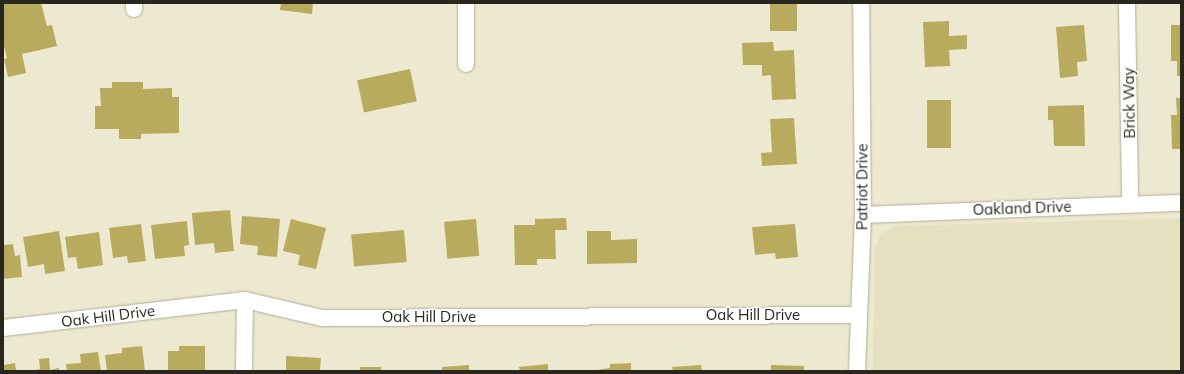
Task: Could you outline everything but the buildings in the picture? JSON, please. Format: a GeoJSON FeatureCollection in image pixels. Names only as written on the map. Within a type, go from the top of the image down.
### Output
{"type":"FeatureCollection","features":[{"type":"Feature","properties":{"kind":"street"},"geometry":{"type":"LineString","coordinates":[[466,3],[466,64]]}},
{"type":"Feature","properties":{"kind":"street","name":"Patriot Drive"},"geometry":{"type":"LineString","coordinates":[[857,371],[863,215],[862,3]]}},
{"type":"Feature","properties":{"kind":"street","name":"Brick Way"},"geometry":{"type":"LineString","coordinates":[[1127,3],[1130,204]]}},
{"type":"Feature","properties":{"kind":"street","name":"Oakland Drive"},"geometry":{"type":"LineString","coordinates":[[863,215],[1181,203]]}},
{"type":"Feature","properties":{"kind":"street"},"geometry":{"type":"LineString","coordinates":[[244,371],[245,300]]}},
{"type":"Feature","properties":{"kind":"street","name":"Oak Hill Drive"},"geometry":{"type":"LineString","coordinates":[[3,328],[245,300],[322,318],[859,314]]}},
{"type":"Feature","properties":{"kind":"shaded area"},"geometry":{"type":"Polygon","coordinates":[[[1181,218],[1181,371],[873,371],[875,248],[880,234],[896,226],[1181,218]]]}}]}
